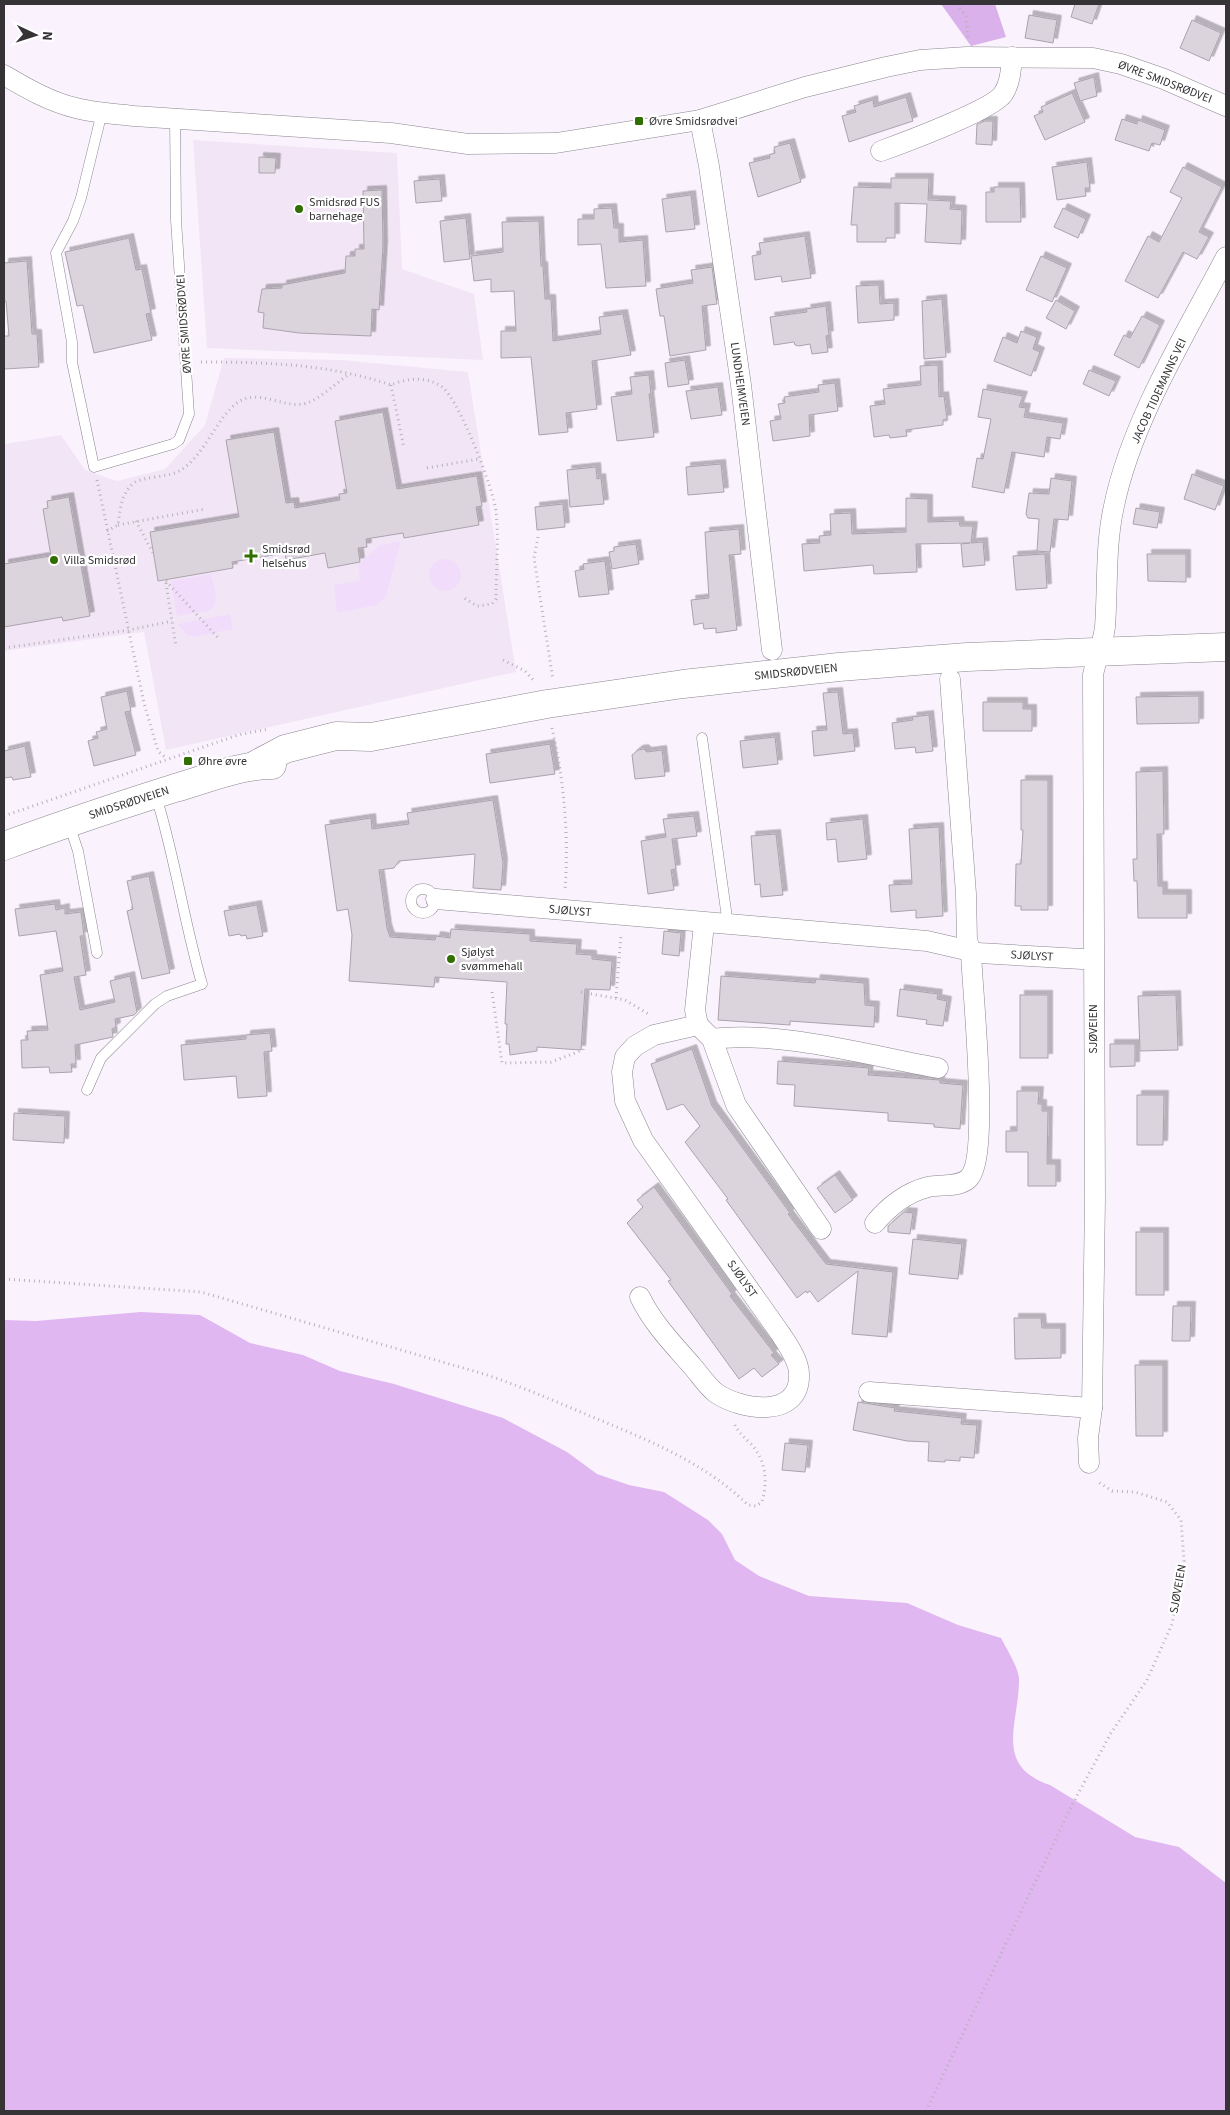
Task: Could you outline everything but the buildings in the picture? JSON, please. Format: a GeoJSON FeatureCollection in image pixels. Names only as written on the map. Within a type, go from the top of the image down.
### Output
{"type":"FeatureCollection","features":[{"type":"Feature","properties":{"kind":"main road","name":"SMIDSRØDVEIEN"},"geometry":{"type":"LineString","coordinates":[[4,846],[155,794],[255,765],[285,749],[336,736],[371,737],[545,689],[683,684],[839,667],[1099,650],[1226,647]]}},
{"type":"Feature","properties":{"kind":"street","name":"ØVRE SMIDSRØDVEI"},"geometry":{"type":"LineString","coordinates":[[4,76],[53,101],[76,108],[102,112],[134,116],[175,117],[391,133],[468,144],[556,144],[700,120],[853,74],[920,60],[967,57],[1084,58],[1121,64],[1164,78],[1226,106]]}},
{"type":"Feature","properties":{"kind":"street"},"geometry":{"type":"LineString","coordinates":[[881,151],[943,127],[1001,97],[1010,75],[1012,58]]}},
{"type":"Feature","properties":{"kind":"street","name":"LUNDHEIMVEIEN"},"geometry":{"type":"LineString","coordinates":[[700,120],[709,166],[741,385],[772,650]]}},
{"type":"Feature","properties":{"kind":"street","name":"JACOB TIDEMANNS VEI"},"geometry":{"type":"LineString","coordinates":[[1099,650],[1105,628],[1109,541],[1118,491],[1151,402],[1226,258]]}},
{"type":"Feature","properties":{"kind":"street","name":"SJØVEIEN"},"geometry":{"type":"LineString","coordinates":[[1089,1463],[1088,1438],[1092,1408],[1095,1198],[1093,675],[1099,650]]}},
{"type":"Feature","properties":{"kind":"street"},"geometry":{"type":"LineString","coordinates":[[875,1223],[886,1210],[916,1192],[928,1187],[959,1184],[974,1172],[977,1157],[980,1099],[971,952],[967,940],[950,679]]}},
{"type":"Feature","properties":{"kind":"street","name":"SJØLYST"},"geometry":{"type":"LineString","coordinates":[[436,900],[927,942],[971,952],[1082,959],[1093,958]]}},
{"type":"Feature","properties":{"kind":"street"},"geometry":{"type":"LineString","coordinates":[[704,924],[695,1010],[698,1025],[712,1039],[736,1105],[821,1229]]}},
{"type":"Feature","properties":{"kind":"street","name":"SJØLYST"},"geometry":{"type":"LineString","coordinates":[[640,1297],[648,1314],[714,1392],[729,1400],[745,1405],[772,1408],[784,1404],[791,1398],[798,1383],[800,1372],[792,1353],[780,1332],[643,1140],[625,1101],[622,1072],[625,1057],[635,1046],[654,1035],[698,1025]]}},
{"type":"Feature","properties":{"kind":"street"},"geometry":{"type":"LineString","coordinates":[[712,1039],[747,1037],[804,1044],[938,1068]]}},
{"type":"Feature","properties":{"kind":"street"},"geometry":{"type":"LineString","coordinates":[[869,1392],[1092,1408]]}},
{"type":"Feature","properties":{"kind":"lane"},"geometry":{"type":"LineString","coordinates":[[94,467],[72,362],[72,342],[56,253],[73,221],[81,198],[102,112]]}},
{"type":"Feature","properties":{"kind":"lane","name":"ØVRE SMIDSRØDVEI"},"geometry":{"type":"LineString","coordinates":[[94,467],[173,444],[180,440],[189,414],[176,220],[175,117]]}},
{"type":"Feature","properties":{"kind":"lane"},"geometry":{"type":"LineString","coordinates":[[702,738],[728,925]]}},
{"type":"Feature","properties":{"kind":"lane"},"geometry":{"type":"LineString","coordinates":[[87,1090],[101,1058],[155,1004],[167,996],[202,984],[189,940],[166,826],[155,794]]}},
{"type":"Feature","properties":{"kind":"lane"},"geometry":{"type":"LineString","coordinates":[[69,823],[78,851],[97,953]]}},
{"type":"Feature","properties":{"kind":"path"},"geometry":{"type":"LineString","coordinates":[[957,4],[966,17],[969,29],[967,57]]}},
{"type":"Feature","properties":{"kind":"path"},"geometry":{"type":"LineString","coordinates":[[186,362],[253,362],[302,366],[338,370],[349,375],[391,386],[400,382],[419,379],[443,387],[467,422],[496,510],[496,599],[492,604],[477,606],[464,598]]}},
{"type":"Feature","properties":{"kind":"path"},"geometry":{"type":"LineString","coordinates":[[118,525],[123,496],[134,482],[180,470],[200,452],[220,422],[240,401],[256,397],[290,406],[308,403],[349,375]]}},
{"type":"Feature","properties":{"kind":"path"},"geometry":{"type":"LineString","coordinates":[[391,386],[404,448]]}},
{"type":"Feature","properties":{"kind":"path"},"geometry":{"type":"LineString","coordinates":[[427,468],[479,459]]}},
{"type":"Feature","properties":{"kind":"path"},"geometry":{"type":"LineString","coordinates":[[94,467],[147,712],[158,751],[166,759]]}},
{"type":"Feature","properties":{"kind":"path"},"geometry":{"type":"LineString","coordinates":[[107,530],[118,525],[136,521],[205,509]]}},
{"type":"Feature","properties":{"kind":"path"},"geometry":{"type":"LineString","coordinates":[[136,521],[154,555]]}},
{"type":"Feature","properties":{"kind":"path"},"geometry":{"type":"LineString","coordinates":[[538,538],[534,558],[545,689],[556,747],[568,848],[563,910]]}},
{"type":"Feature","properties":{"kind":"path"},"geometry":{"type":"LineString","coordinates":[[176,647],[165,580],[220,640]]}},
{"type":"Feature","properties":{"kind":"path"},"geometry":{"type":"LineString","coordinates":[[4,648],[129,630],[172,621]]}},
{"type":"Feature","properties":{"kind":"path"},"geometry":{"type":"LineString","coordinates":[[503,660],[525,671],[545,689]]}},
{"type":"Feature","properties":{"kind":"path"},"geometry":{"type":"LineString","coordinates":[[616,998],[623,916]]}},
{"type":"Feature","properties":{"kind":"path"},"geometry":{"type":"LineString","coordinates":[[492,992],[502,1063],[551,1062],[583,1050],[587,993]]}},
{"type":"Feature","properties":{"kind":"path"},"geometry":{"type":"LineString","coordinates":[[581,992],[616,998],[650,1014],[665,1033]]}},
{"type":"Feature","properties":{"kind":"path"},"geometry":{"type":"LineString","coordinates":[[4,1279],[200,1292],[484,1374],[525,1387],[648,1440],[733,1490],[748,1505],[756,1506],[762,1502],[765,1493],[765,1468],[759,1456],[730,1416],[729,1400]]}},
{"type":"Feature","properties":{"kind":"path","name":"SJØVEIEN"},"geometry":{"type":"LineString","coordinates":[[926,2111],[1072,1805],[1111,1733],[1147,1680],[1172,1624],[1184,1561],[1180,1520],[1167,1502],[1135,1492],[1112,1492],[1095,1480],[1089,1463]]}},
{"type":"Feature","properties":{"kind":"shaded area"},"geometry":{"type":"Polygon","coordinates":[[[941,4],[995,4],[1006,37],[971,46],[941,4]]]}},
{"type":"Feature","properties":{"kind":"shaded area","name":"Smidsrød FUS barnehage"},"geometry":{"type":"Polygon","coordinates":[[[193,140],[397,153],[402,269],[474,294],[483,360],[207,348],[193,140]]]}},
{"type":"Feature","properties":{"kind":"shaded area","name":"Smidsrød helsehus"},"geometry":{"type":"Polygon","coordinates":[[[224,358],[342,360],[468,372],[516,672],[166,750],[144,632],[4,651],[4,444],[61,435],[85,470],[117,481],[165,469],[205,425],[224,358]]]}},
{"type":"Feature","properties":{"kind":"shaded area"},"geometry":{"type":"Polygon","coordinates":[[[401,541],[386,596],[377,605],[337,613],[334,585],[360,581],[358,565],[380,545],[401,541]]]}},
{"type":"Feature","properties":{"kind":"shaded area"},"geometry":{"type":"Polygon","coordinates":[[[445,559],[456,564],[461,575],[456,586],[445,591],[434,586],[429,575],[434,564],[445,559]]]}},
{"type":"Feature","properties":{"kind":"shaded area"},"geometry":{"type":"Polygon","coordinates":[[[211,574],[216,594],[213,608],[209,611],[177,616],[171,581],[211,574]]]}},
{"type":"Feature","properties":{"kind":"shaded area"},"geometry":{"type":"Polygon","coordinates":[[[230,614],[233,629],[194,637],[187,635],[178,624],[230,614]]]}},
{"type":"Feature","properties":{"kind":"shaded area"},"geometry":{"type":"Polygon","coordinates":[[[141,1312],[200,1315],[250,1343],[303,1355],[340,1371],[394,1384],[503,1418],[567,1452],[597,1474],[629,1485],[664,1492],[708,1520],[722,1534],[735,1560],[759,1576],[809,1596],[907,1603],[958,1625],[1001,1638],[1019,1676],[1013,1742],[1015,1755],[1021,1767],[1032,1777],[1050,1785],[1135,1837],[1179,1847],[1226,1883],[1226,2111],[4,2111],[4,1320],[36,1321],[141,1312]]]}},
{"type":"Feature","properties":{"kind":"place","name":"Øvre Smidsrødvei"},"geometry":{"type":"Point","coordinates":[639,121]}},
{"type":"Feature","properties":{"kind":"place","name":"Smidsrød FUS barnehage"},"geometry":{"type":"Point","coordinates":[299,209]}},
{"type":"Feature","properties":{"kind":"place","name":"Smidsrød helsehus"},"geometry":{"type":"Point","coordinates":[251,556]}},
{"type":"Feature","properties":{"kind":"place","name":"Villa Smidsrød"},"geometry":{"type":"Point","coordinates":[54,560]}},
{"type":"Feature","properties":{"kind":"place","name":"Øhre øvre"},"geometry":{"type":"Point","coordinates":[188,761]}},
{"type":"Feature","properties":{"kind":"place","name":"Sjølyst svømmehall"},"geometry":{"type":"Point","coordinates":[451,959]}}]}
